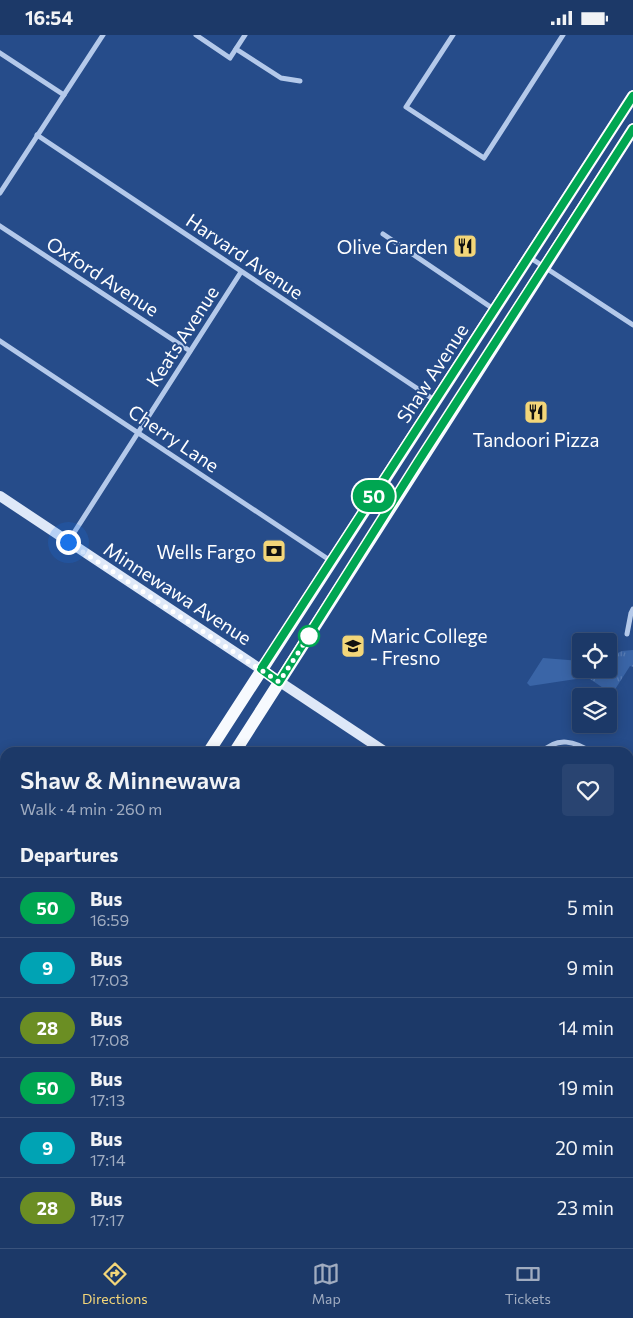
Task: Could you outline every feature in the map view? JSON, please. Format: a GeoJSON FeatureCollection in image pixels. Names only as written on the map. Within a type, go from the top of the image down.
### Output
{"type":"FeatureCollection","features":[{"type":"Feature","properties":{"kind":"main road","name":"Shaw Avenue"},"geometry":{"type":"LineString","coordinates":[[212,747],[633,96]]}},
{"type":"Feature","properties":{"kind":"main road","name":"Shaw Avenue"},"geometry":{"type":"LineString","coordinates":[[238,747],[454,406],[633,129]]}},
{"type":"Feature","properties":{"kind":"main road"},"geometry":{"type":"LineString","coordinates":[[454,406],[451,393],[478,352],[495,310]]}},
{"type":"Feature","properties":{"kind":"main road"},"geometry":{"type":"LineString","coordinates":[[430,445],[426,434],[442,409],[436,401]]}},
{"type":"Feature","properties":{"kind":"main road","name":"Minnewawa Avenue"},"geometry":{"type":"LineString","coordinates":[[0,496],[377,747]]}},
{"type":"Feature","properties":{"kind":"street"},"geometry":{"type":"LineString","coordinates":[[0,193],[103,35]]}},
{"type":"Feature","properties":{"kind":"street"},"geometry":{"type":"LineString","coordinates":[[196,35],[230,58],[245,35]]}},
{"type":"Feature","properties":{"kind":"street"},"geometry":{"type":"LineString","coordinates":[[453,35],[406,107],[484,158],[563,35]]}},
{"type":"Feature","properties":{"kind":"street"},"geometry":{"type":"LineString","coordinates":[[236,49],[281,78],[300,81]]}},
{"type":"Feature","properties":{"kind":"street"},"geometry":{"type":"LineString","coordinates":[[0,53],[64,95]]}},
{"type":"Feature","properties":{"kind":"street","name":"Harvard Avenue"},"geometry":{"type":"LineString","coordinates":[[37,135],[436,401]]}},
{"type":"Feature","properties":{"kind":"street","name":"Oxford Avenue"},"geometry":{"type":"LineString","coordinates":[[0,226],[190,351]]}},
{"type":"Feature","properties":{"kind":"street"},"geometry":{"type":"LineString","coordinates":[[383,234],[495,310]]}},
{"type":"Feature","properties":{"kind":"street"},"geometry":{"type":"LineString","coordinates":[[529,257],[633,325]]}},
{"type":"Feature","properties":{"kind":"street","name":"Keats Avenue"},"geometry":{"type":"LineString","coordinates":[[68,542],[241,272]]}},
{"type":"Feature","properties":{"kind":"street","name":"Cherry Lane"},"geometry":{"type":"LineString","coordinates":[[0,341],[332,561]]}},
{"type":"Feature","properties":{"kind":"street"},"geometry":{"type":"LineString","coordinates":[[626,634],[633,609]]}},
{"type":"Feature","properties":{"kind":"street"},"geometry":{"type":"LineString","coordinates":[[546,747],[562,741],[585,747]]}},
{"type":"Feature","properties":{"kind":"green space"},"geometry":{"type":"Polygon","coordinates":[[[633,650],[633,667],[630,666],[616,688],[603,688],[590,679],[617,678],[617,653],[633,650]]]}},
{"type":"Feature","properties":{"kind":"green space"},"geometry":{"type":"Polygon","coordinates":[[[543,658],[572,660],[572,678],[590,679],[576,679],[530,686],[527,683],[543,658]]]}},
{"type":"Feature","properties":{"kind":"bus line","name":"50"},"geometry":{"type":"LineString","coordinates":[[633,96],[261,669],[279,682],[418,462],[633,129]]}},
{"type":"Feature","properties":{"kind":"place","name":"Olive Garden"},"geometry":{"type":"Point","coordinates":[465,246]}},
{"type":"Feature","properties":{"kind":"place","name":"Tandoori Pizza"},"geometry":{"type":"Point","coordinates":[536,412]}},
{"type":"Feature","properties":{"kind":"place","name":"Wells Fargo"},"geometry":{"type":"Point","coordinates":[274,551]}},
{"type":"Feature","properties":{"kind":"place","name":"Maric College - Fresno"},"geometry":{"type":"Point","coordinates":[353,646]}},
{"type":"Feature","properties":{"kind":"route"},"geometry":{"type":"LineString","coordinates":[[68,542],[279,682],[311,633],[309,636]]}}]}
